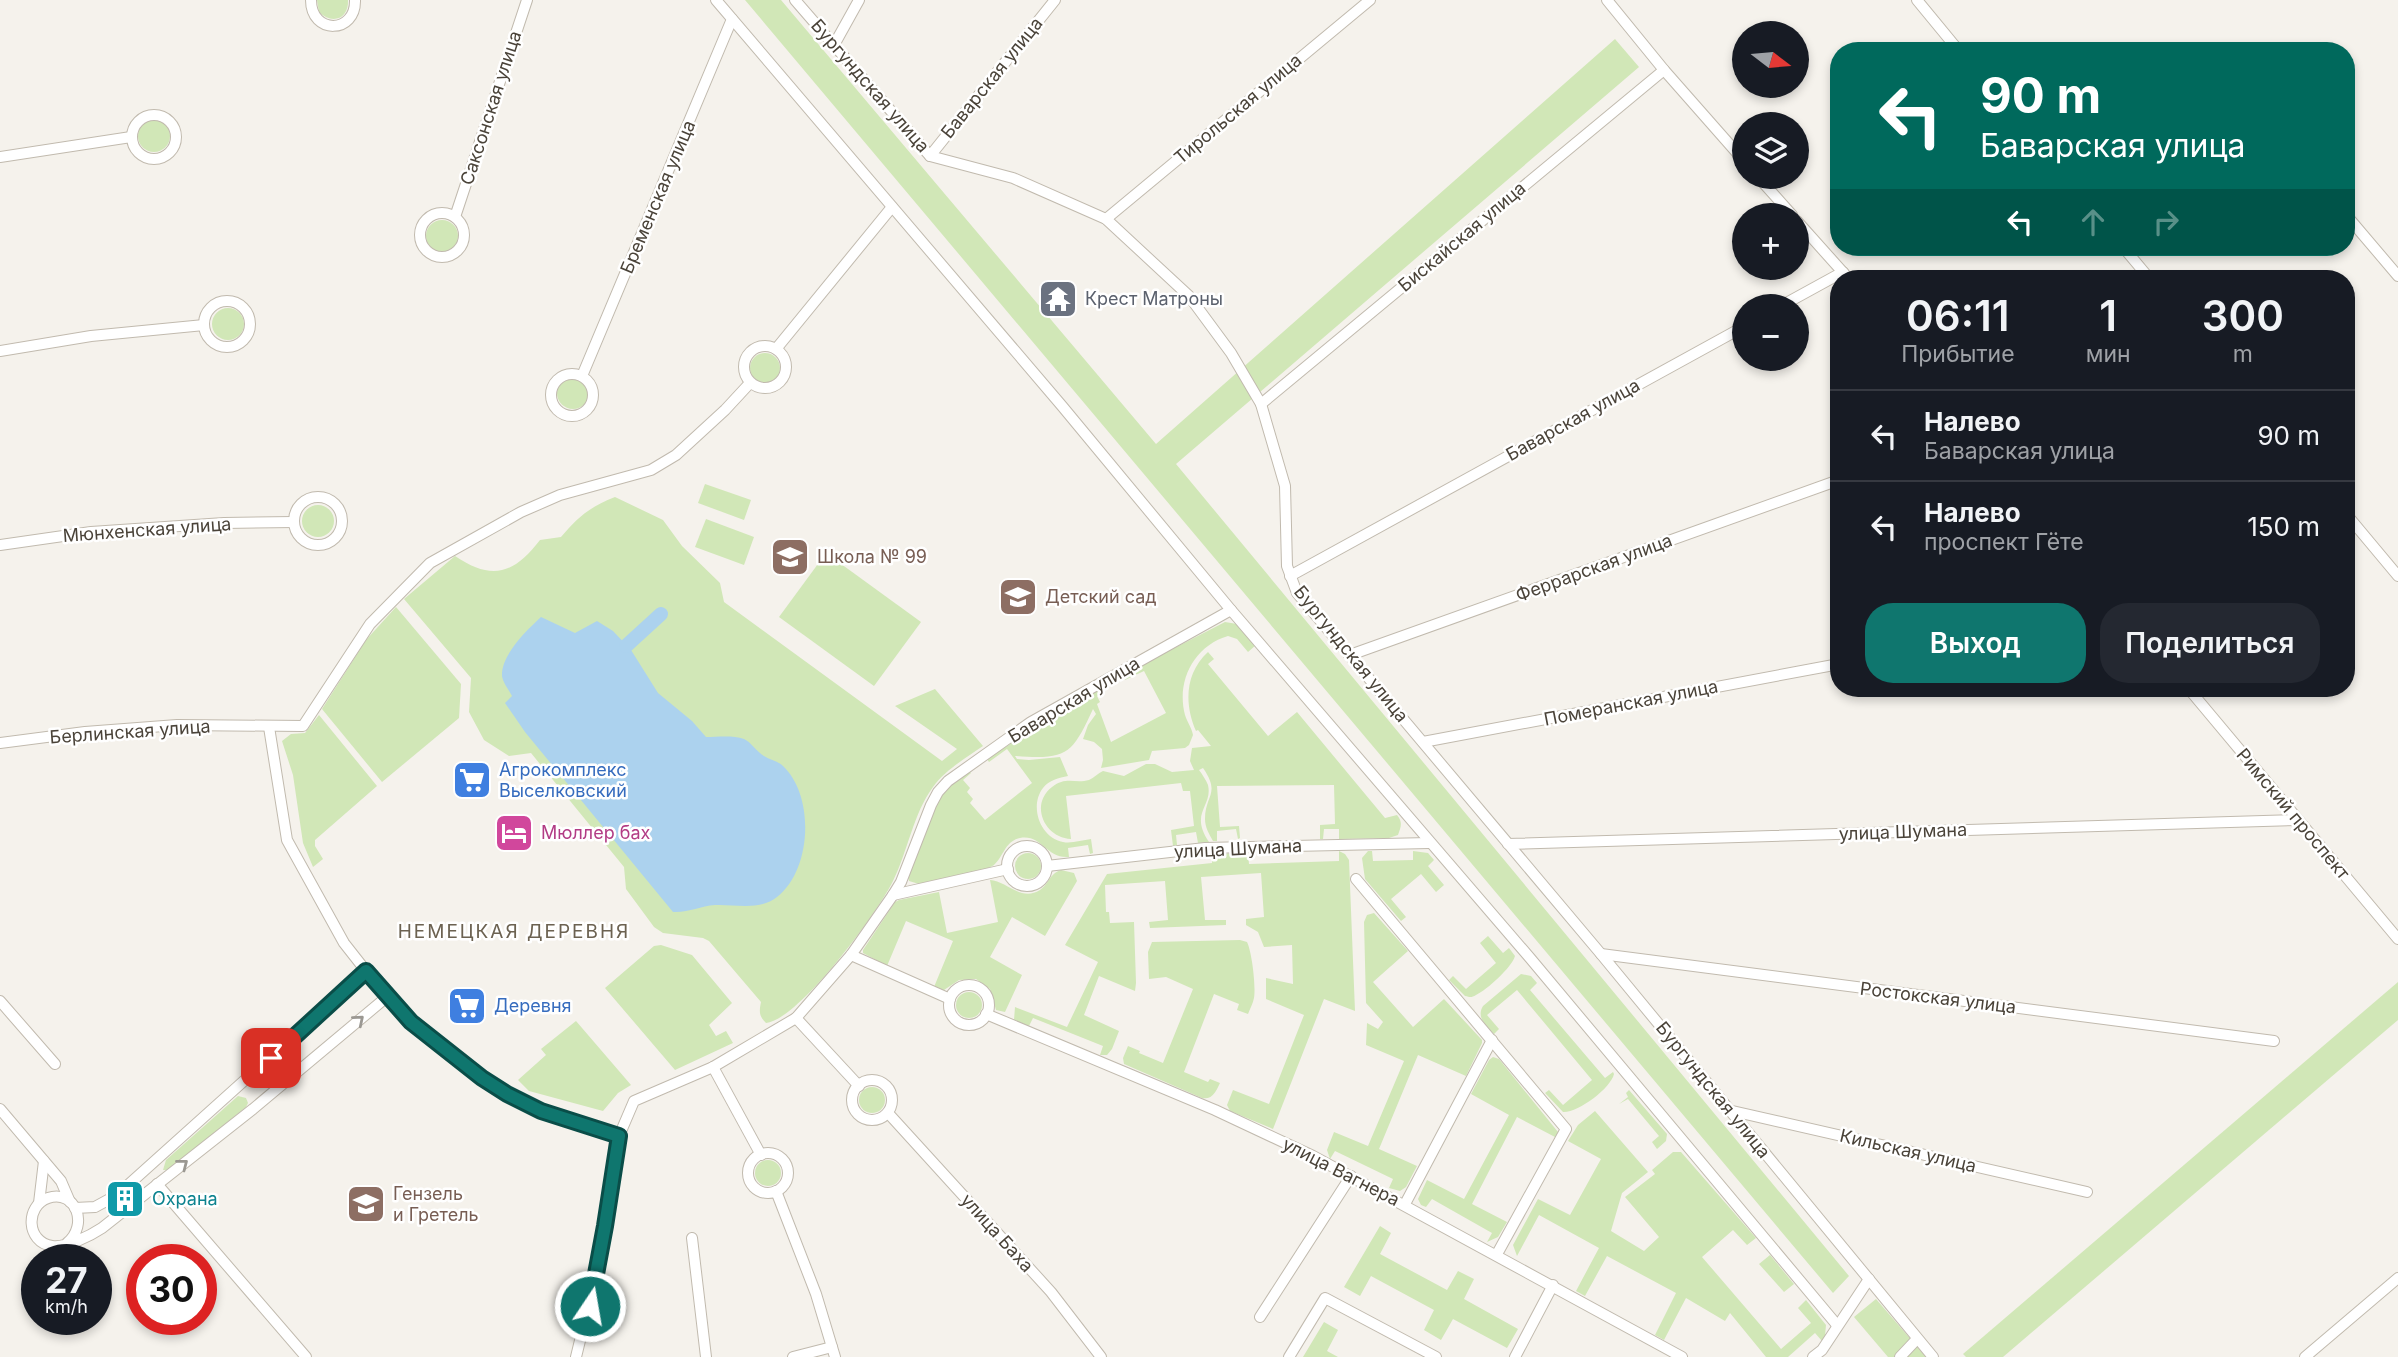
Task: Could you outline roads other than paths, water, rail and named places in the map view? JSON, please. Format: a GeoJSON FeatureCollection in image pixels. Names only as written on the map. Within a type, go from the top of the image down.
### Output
{"type":"FeatureCollection","features":[{"type":"Feature","properties":{"kind":"street"},"geometry":{"type":"LineString","coordinates":[[311,0],[313,15],[330,26],[348,21],[355,9],[355,0]]}},
{"type":"Feature","properties":{"kind":"street","name":"Саксонская улица"},"geometry":{"type":"LineString","coordinates":[[455,217],[527,0]]}},
{"type":"Feature","properties":{"kind":"street"},"geometry":{"type":"LineString","coordinates":[[716,0],[1062,406],[1231,610],[1530,958],[1838,1325]]}},
{"type":"Feature","properties":{"kind":"street","name":"Бургундская улица"},"geometry":{"type":"LineString","coordinates":[[795,0],[930,156],[1013,178],[1106,219],[1189,296],[1231,353],[1261,404],[1285,486],[1287,566],[1297,593],[1601,954],[1933,1357]]}},
{"type":"Feature","properties":{"kind":"street"},"geometry":{"type":"LineString","coordinates":[[834,45],[859,0]]}},
{"type":"Feature","properties":{"kind":"street","name":"Баварская улица"},"geometry":{"type":"LineString","coordinates":[[930,156],[1055,0]]}},
{"type":"Feature","properties":{"kind":"street","name":"Тирольская улица"},"geometry":{"type":"LineString","coordinates":[[1106,219],[1370,0]]}},
{"type":"Feature","properties":{"kind":"street"},"geometry":{"type":"LineString","coordinates":[[1607,0],[1732,147]]}},
{"type":"Feature","properties":{"kind":"street"},"geometry":{"type":"LineString","coordinates":[[1917,0],[1952,42]]}},
{"type":"Feature","properties":{"kind":"street","name":"Бременская улица"},"geometry":{"type":"LineString","coordinates":[[582,376],[732,19]]}},
{"type":"Feature","properties":{"kind":"street","name":"Бискайская улица"},"geometry":{"type":"LineString","coordinates":[[1261,404],[1664,70]]}},
{"type":"Feature","properties":{"kind":"street"},"geometry":{"type":"LineString","coordinates":[[154,115],[171,122],[177,138],[168,154],[153,159],[136,150],[131,136],[138,122],[154,115]]}},
{"type":"Feature","properties":{"kind":"street"},"geometry":{"type":"LineString","coordinates":[[0,157],[131,136]]}},
{"type":"Feature","properties":{"kind":"street"},"geometry":{"type":"LineString","coordinates":[[1769,189],[1781,203]]}},
{"type":"Feature","properties":{"kind":"street"},"geometry":{"type":"LineString","coordinates":[[776,349],[892,206]]}},
{"type":"Feature","properties":{"kind":"street","name":"Саксонская улица"},"geometry":{"type":"LineString","coordinates":[[441,213],[455,217],[463,227],[461,247],[451,255],[432,255],[422,245],[423,224],[428,218],[441,213]]}},
{"type":"Feature","properties":{"kind":"street"},"geometry":{"type":"LineString","coordinates":[[2355,225],[2398,276]]}},
{"type":"Feature","properties":{"kind":"street"},"geometry":{"type":"LineString","coordinates":[[1809,234],[1841,270]]}},
{"type":"Feature","properties":{"kind":"street"},"geometry":{"type":"LineString","coordinates":[[2131,256],[2142,270]]}},
{"type":"Feature","properties":{"kind":"street"},"geometry":{"type":"LineString","coordinates":[[1806,294],[1830,282]]}},
{"type":"Feature","properties":{"kind":"street"},"geometry":{"type":"LineString","coordinates":[[226,300],[245,308],[251,327],[245,339],[238,345],[228,347],[214,343],[207,335],[204,325],[205,315],[212,306],[226,300]]}},
{"type":"Feature","properties":{"kind":"street"},"geometry":{"type":"LineString","coordinates":[[0,351],[91,336],[204,325]]}},
{"type":"Feature","properties":{"kind":"street","name":"Баварская улица"},"geometry":{"type":"LineString","coordinates":[[1290,576],[1732,333]]}},
{"type":"Feature","properties":{"kind":"street"},"geometry":{"type":"LineString","coordinates":[[770,346],[776,349],[786,363],[782,381],[766,389],[750,383],[744,370],[746,357],[756,348],[770,346]]}},
{"type":"Feature","properties":{"kind":"street"},"geometry":{"type":"LineString","coordinates":[[568,374],[582,376],[593,392],[590,407],[579,415],[564,415],[552,404],[552,389],[568,374]]}},
{"type":"Feature","properties":{"kind":"street","name":"Берлинская улица"},"geometry":{"type":"LineString","coordinates":[[0,743],[85,732],[177,725],[303,726],[370,624],[430,564],[530,508],[560,495],[651,470],[677,455],[750,383]]}},
{"type":"Feature","properties":{"kind":"street","name":"Феррарская улица"},"geometry":{"type":"LineString","coordinates":[[1350,655],[1830,483]]}},
{"type":"Feature","properties":{"kind":"street"},"geometry":{"type":"LineString","coordinates":[[317,497],[327,499],[337,506],[342,519],[336,537],[319,545],[301,538],[294,522],[296,511],[302,502],[317,497]]}},
{"type":"Feature","properties":{"kind":"street","name":"Мюнхенская улица"},"geometry":{"type":"LineString","coordinates":[[0,545],[91,532],[224,523],[294,522]]}},
{"type":"Feature","properties":{"kind":"street"},"geometry":{"type":"LineString","coordinates":[[2355,525],[2398,576]]}},
{"type":"Feature","properties":{"kind":"street","name":"Баварская улица"},"geometry":{"type":"LineString","coordinates":[[576,1357],[600,1258],[619,1136],[634,1101],[713,1067],[796,1018],[851,955],[893,895],[901,882],[931,805],[948,781],[1031,722],[1231,610]]}},
{"type":"Feature","properties":{"kind":"street","name":"Померанская улица"},"geometry":{"type":"LineString","coordinates":[[1423,743],[1830,666]]}},
{"type":"Feature","properties":{"kind":"street","name":"Римский проспект"},"geometry":{"type":"LineString","coordinates":[[2196,697],[2397,935]]}},
{"type":"Feature","properties":{"kind":"street"},"geometry":{"type":"LineString","coordinates":[[269,727],[287,840],[344,943],[366,971],[411,1022],[482,1078],[541,1111],[619,1136]]}},
{"type":"Feature","properties":{"kind":"street","name":"улица Шумана"},"geometry":{"type":"LineString","coordinates":[[1508,844],[2298,820]]}},
{"type":"Feature","properties":{"kind":"street","name":"улица Шумана"},"geometry":{"type":"LineString","coordinates":[[1047,866],[1205,848],[1429,843]]}},
{"type":"Feature","properties":{"kind":"street"},"geometry":{"type":"LineString","coordinates":[[1026,846],[1043,854],[1047,866],[1043,878],[1032,885],[1019,884],[1007,869],[1014,851],[1026,846]]}},
{"type":"Feature","properties":{"kind":"street"},"geometry":{"type":"LineString","coordinates":[[893,895],[1007,869]]}},
{"type":"Feature","properties":{"kind":"street"},"geometry":{"type":"LineString","coordinates":[[1356,879],[1566,1129],[1497,1254]]}},
{"type":"Feature","properties":{"kind":"street","name":"Ростокская улица"},"geometry":{"type":"LineString","coordinates":[[1601,954],[2274,1041]]}},
{"type":"Feature","properties":{"kind":"street"},"geometry":{"type":"LineString","coordinates":[[851,955],[950,999]]}},
{"type":"Feature","properties":{"kind":"street"},"geometry":{"type":"LineString","coordinates":[[39,1203],[54,1197],[75,1208],[95,1207],[117,1195],[366,971]]}},
{"type":"Feature","properties":{"kind":"street"},"geometry":{"type":"LineString","coordinates":[[974,986],[985,993],[988,999],[986,1014],[974,1024],[961,1023],[951,1014],[950,999],[961,987],[974,986]]}},
{"type":"Feature","properties":{"kind":"street"},"geometry":{"type":"LineString","coordinates":[[44,1161],[39,1203],[34,1210],[31,1226],[38,1239],[45,1244],[60,1245],[87,1237],[253,1109],[388,996]]}},
{"type":"Feature","properties":{"kind":"street"},"geometry":{"type":"LineString","coordinates":[[0,1001],[55,1064]]}},
{"type":"Feature","properties":{"kind":"street","name":"улица Вагнера"},"geometry":{"type":"LineString","coordinates":[[986,1014],[1215,1110],[1351,1176],[1682,1357]]}},
{"type":"Feature","properties":{"kind":"street"},"geometry":{"type":"LineString","coordinates":[[796,1018],[859,1086]]}},
{"type":"Feature","properties":{"kind":"street"},"geometry":{"type":"LineString","coordinates":[[1405,1204],[1493,1040]]}},
{"type":"Feature","properties":{"kind":"street"},"geometry":{"type":"LineString","coordinates":[[713,1067],[761,1154]]}},
{"type":"Feature","properties":{"kind":"street"},"geometry":{"type":"LineString","coordinates":[[870,1080],[883,1084],[891,1094],[888,1113],[877,1120],[864,1119],[859,1115],[852,1103],[859,1086],[870,1080]]}},
{"type":"Feature","properties":{"kind":"street"},"geometry":{"type":"LineString","coordinates":[[0,1109],[61,1181],[75,1208],[77,1231],[67,1243]]}},
{"type":"Feature","properties":{"kind":"street","name":"Кильская улица"},"geometry":{"type":"LineString","coordinates":[[1728,1110],[2087,1192]]}},
{"type":"Feature","properties":{"kind":"street","name":"улица Баха"},"geometry":{"type":"LineString","coordinates":[[888,1113],[1051,1292],[1101,1357]]}},
{"type":"Feature","properties":{"kind":"street"},"geometry":{"type":"LineString","coordinates":[[761,1154],[779,1156],[787,1166],[787,1179],[776,1191],[760,1191],[751,1182],[750,1166],[761,1154]]}},
{"type":"Feature","properties":{"kind":"street"},"geometry":{"type":"LineString","coordinates":[[1260,1317],[1351,1176]]}},
{"type":"Feature","properties":{"kind":"street"},"geometry":{"type":"LineString","coordinates":[[157,1184],[306,1357]]}},
{"type":"Feature","properties":{"kind":"street"},"geometry":{"type":"LineString","coordinates":[[776,1191],[816,1294],[834,1352],[793,1357]]}},
{"type":"Feature","properties":{"kind":"street"},"geometry":{"type":"LineString","coordinates":[[692,1238],[706,1357]]}},
{"type":"Feature","properties":{"kind":"street"},"geometry":{"type":"LineString","coordinates":[[2305,1357],[2398,1278]]}},
{"type":"Feature","properties":{"kind":"street"},"geometry":{"type":"LineString","coordinates":[[1813,1357],[1822,1350],[1869,1279]]}},
{"type":"Feature","properties":{"kind":"street"},"geometry":{"type":"LineString","coordinates":[[1515,1357],[1553,1285]]}},
{"type":"Feature","properties":{"kind":"street"},"geometry":{"type":"LineString","coordinates":[[1289,1357],[1325,1297],[1418,1353],[1436,1357]]}},
{"type":"Feature","properties":{"kind":"street"},"geometry":{"type":"LineString","coordinates":[[1900,1357],[1917,1339]]}},
{"type":"Feature","properties":{"kind":"water"},"geometry":{"type":"Polygon","coordinates":[[[541,617],[575,633],[597,621],[613,631],[631,650],[658,693],[692,721],[706,737],[744,739],[761,754],[783,766],[800,795],[805,833],[803,852],[797,869],[789,885],[777,897],[763,904],[715,905],[673,912],[525,732],[505,703],[512,696],[502,676],[506,660],[528,629],[541,617]]]}},
{"type":"Feature","properties":{"kind":"waterway"},"geometry":{"type":"LineString","coordinates":[[626,646],[661,614]]}},
{"type":"Feature","properties":{"kind":"place","name":"Крест Матроны"},"geometry":{"type":"Point","coordinates":[1058,299]}},
{"type":"Feature","properties":{"kind":"place","name":"Школа № 99"},"geometry":{"type":"Point","coordinates":[790,557]}},
{"type":"Feature","properties":{"kind":"place","name":"Детский сад"},"geometry":{"type":"Point","coordinates":[1018,597]}},
{"type":"Feature","properties":{"kind":"place","name":"Агрокомплекс Выселковский"},"geometry":{"type":"Point","coordinates":[472,780]}},
{"type":"Feature","properties":{"kind":"place","name":"Мюллер бах"},"geometry":{"type":"Point","coordinates":[514,833]}},
{"type":"Feature","properties":{"kind":"place","name":"Деревня"},"geometry":{"type":"Point","coordinates":[467,1006]}},
{"type":"Feature","properties":{"kind":"place","name":"Охрана"},"geometry":{"type":"Point","coordinates":[125,1199]}},
{"type":"Feature","properties":{"kind":"place","name":"Гензель и Гретель"},"geometry":{"type":"Point","coordinates":[366,1204]}},
{"type":"Feature","properties":{"kind":"district","name":"НЕМЕЦКАЯ ДЕРЕВНЯ"},"geometry":{"type":"Point","coordinates":[514,931]}}]}
